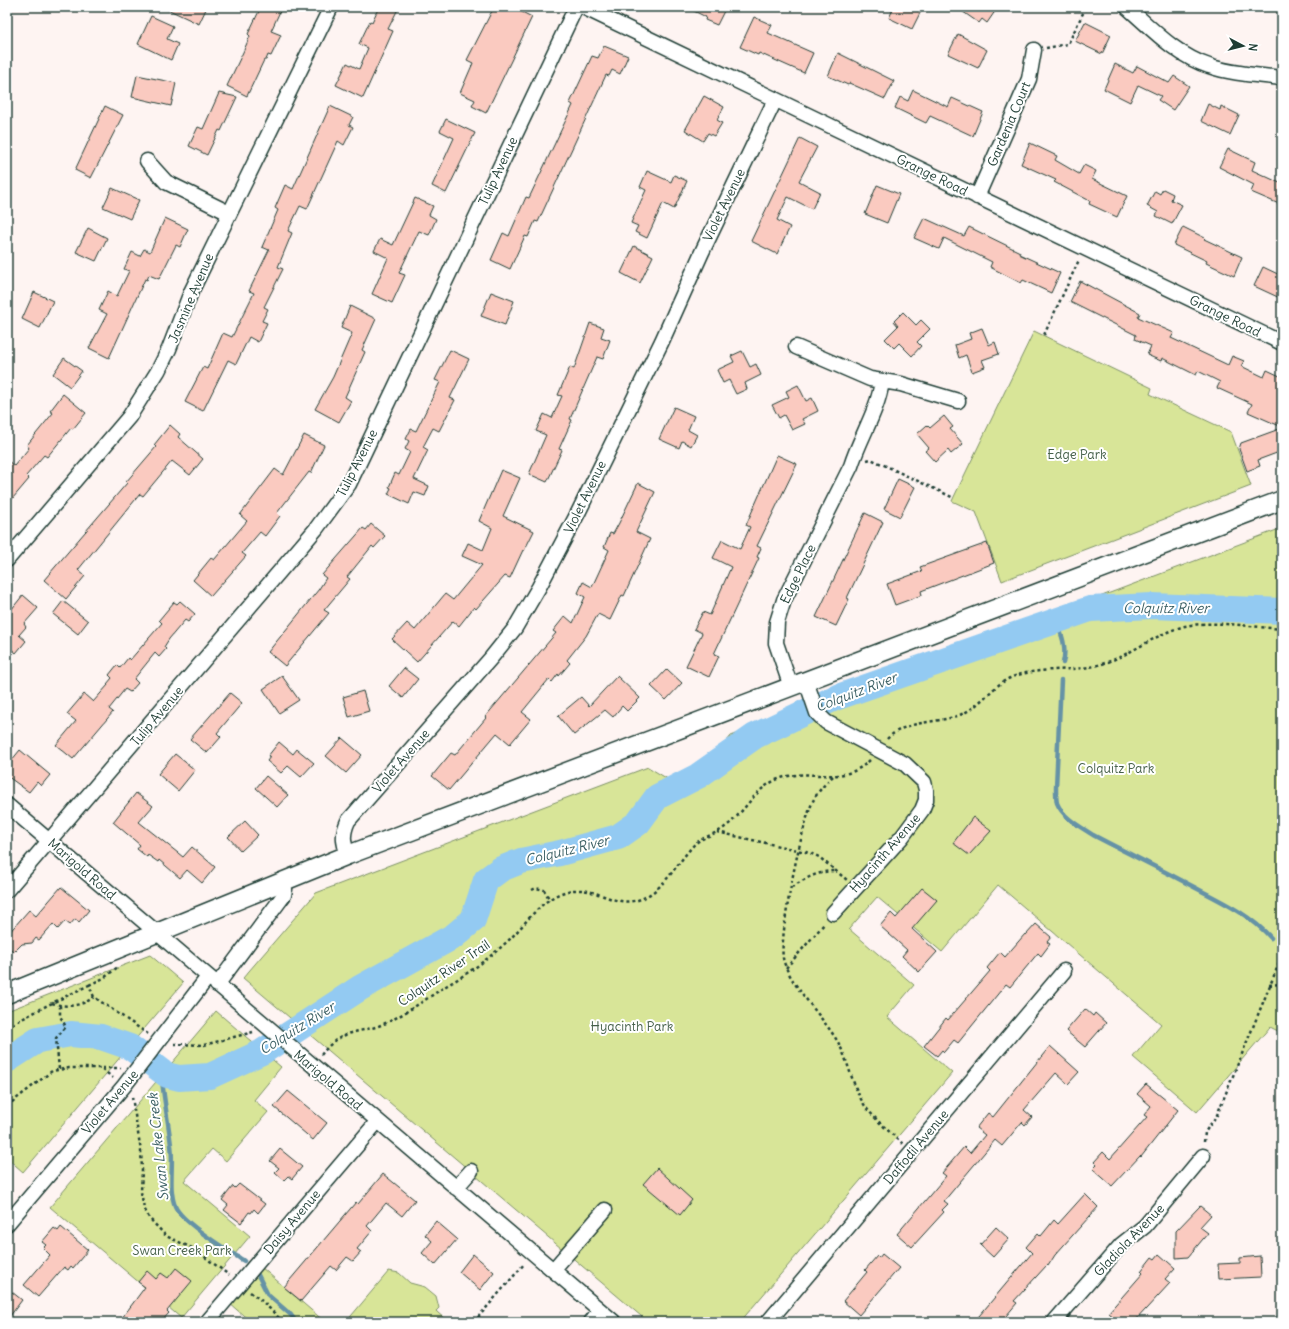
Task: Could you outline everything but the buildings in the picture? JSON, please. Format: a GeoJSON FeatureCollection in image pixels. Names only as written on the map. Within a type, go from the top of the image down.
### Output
{"type":"FeatureCollection","features":[{"type":"Feature","properties":{"kind":"main road"},"geometry":{"type":"LineString","coordinates":[[7,994],[282,881],[1282,500]]}},
{"type":"Feature","properties":{"kind":"street","name":"Jasmine Avenue"},"geometry":{"type":"LineString","coordinates":[[7,560],[133,411],[169,349],[191,292],[331,7]]}},
{"type":"Feature","properties":{"kind":"street","name":"Tulip Avenue"},"geometry":{"type":"LineString","coordinates":[[7,890],[51,841],[316,529],[349,484],[576,7]]}},
{"type":"Feature","properties":{"kind":"street","name":"Grange Road"},"geometry":{"type":"LineString","coordinates":[[583,7],[1282,343]]}},
{"type":"Feature","properties":{"kind":"street"},"geometry":{"type":"LineString","coordinates":[[1127,7],[1180,52],[1208,66],[1227,71],[1282,78]]}},
{"type":"Feature","properties":{"kind":"street","name":"Gardenia Court"},"geometry":{"type":"LineString","coordinates":[[977,197],[1029,79],[1034,50]]}},
{"type":"Feature","properties":{"kind":"street","name":"Violet Avenue"},"geometry":{"type":"LineString","coordinates":[[348,856],[343,841],[343,832],[348,821],[491,658],[515,628],[539,587],[578,513],[662,341],[702,252],[775,100]]}},
{"type":"Feature","properties":{"kind":"street"},"geometry":{"type":"LineString","coordinates":[[147,161],[166,182],[230,213]]}},
{"type":"Feature","properties":{"kind":"street"},"geometry":{"type":"LineString","coordinates":[[796,348],[870,379],[901,384],[958,401]]}},
{"type":"Feature","properties":{"kind":"street","name":"Edge Place"},"geometry":{"type":"LineString","coordinates":[[798,684],[776,643],[777,622],[784,600],[851,466],[857,445],[880,395],[882,381]]}},
{"type":"Feature","properties":{"kind":"street","name":"Hyacinth Avenue"},"geometry":{"type":"LineString","coordinates":[[798,684],[826,722],[878,751],[906,764],[917,773],[924,782],[926,790],[926,800],[922,810],[902,837],[833,913]]}},
{"type":"Feature","properties":{"kind":"street","name":"Marigold Road"},"geometry":{"type":"LineString","coordinates":[[7,805],[51,841],[312,1067],[614,1322]]}},
{"type":"Feature","properties":{"kind":"street","name":"Violet Avenue"},"geometry":{"type":"LineString","coordinates":[[7,1224],[284,895],[285,889],[282,881]]}},
{"type":"Feature","properties":{"kind":"street","name":"Daffodil Avenue"},"geometry":{"type":"LineString","coordinates":[[768,1322],[1064,971]]}},
{"type":"Feature","properties":{"kind":"street","name":"Daisy Avenue"},"geometry":{"type":"LineString","coordinates":[[207,1322],[377,1122]]}},
{"type":"Feature","properties":{"kind":"street","name":"Gladiola Avenue"},"geometry":{"type":"LineString","coordinates":[[1054,1322],[1121,1245],[1145,1226],[1203,1156]]}},
{"type":"Feature","properties":{"kind":"street"},"geometry":{"type":"LineString","coordinates":[[456,1188],[471,1171]]}},
{"type":"Feature","properties":{"kind":"street"},"geometry":{"type":"LineString","coordinates":[[553,1270],[605,1210]]}},
{"type":"Feature","properties":{"kind":"street"},"geometry":{"type":"LineString","coordinates":[[590,1322],[600,1310]]}},
{"type":"Feature","properties":{"kind":"path"},"geometry":{"type":"LineString","coordinates":[[1034,50],[1068,44],[1086,7]]}},
{"type":"Feature","properties":{"kind":"path"},"geometry":{"type":"LineString","coordinates":[[1044,335],[1085,249]]}},
{"type":"Feature","properties":{"kind":"path"},"geometry":{"type":"LineString","coordinates":[[851,466],[871,458],[954,498]]}},
{"type":"Feature","properties":{"kind":"path","name":"Colquitz River Trail"},"geometry":{"type":"LineString","coordinates":[[312,1067],[329,1044],[337,1038],[346,1033],[374,1029],[392,1020],[472,970],[492,955],[557,895],[570,890],[582,888],[619,902],[633,902],[647,895],[660,885],[692,846],[729,824],[762,788],[776,780],[798,774],[833,776],[852,773],[866,764],[893,733],[902,728],[957,717],[970,710],[1000,683],[1012,677],[1039,672],[1094,666],[1110,661],[1170,632],[1186,626],[1214,625],[1282,629]]}},
{"type":"Feature","properties":{"kind":"path"},"geometry":{"type":"LineString","coordinates":[[833,776],[814,800],[806,818],[783,940],[783,956],[786,968],[803,994],[828,1026],[839,1044],[859,1095],[867,1109],[912,1152]]}},
{"type":"Feature","properties":{"kind":"path"},"geometry":{"type":"LineString","coordinates":[[717,832],[800,851],[819,857],[857,887]]}},
{"type":"Feature","properties":{"kind":"path"},"geometry":{"type":"LineString","coordinates":[[792,887],[812,875],[824,871],[836,871]]}},
{"type":"Feature","properties":{"kind":"path"},"geometry":{"type":"LineString","coordinates":[[532,890],[536,888],[544,890],[550,900]]}},
{"type":"Feature","properties":{"kind":"path"},"geometry":{"type":"LineString","coordinates":[[786,968],[833,913]]}},
{"type":"Feature","properties":{"kind":"path"},"geometry":{"type":"LineString","coordinates":[[1203,1156],[1205,1132],[1217,1115],[1282,956]]}},
{"type":"Feature","properties":{"kind":"path"},"geometry":{"type":"LineString","coordinates":[[1270,985],[1282,984]]}},
{"type":"Feature","properties":{"kind":"path"},"geometry":{"type":"LineString","coordinates":[[7,1027],[89,985],[94,997],[160,1042],[170,1044],[204,1045],[256,1031]]}},
{"type":"Feature","properties":{"kind":"path"},"geometry":{"type":"LineString","coordinates":[[52,1003],[71,1006],[86,1003],[94,997]]}},
{"type":"Feature","properties":{"kind":"path"},"geometry":{"type":"LineString","coordinates":[[59,1069],[56,1038],[66,1027],[60,1016],[60,1005]]}},
{"type":"Feature","properties":{"kind":"path"},"geometry":{"type":"LineString","coordinates":[[7,1106],[52,1071],[59,1069],[101,1068],[124,1086],[131,1094],[141,1151],[141,1192],[144,1208],[149,1218],[166,1236],[194,1249],[215,1264],[262,1301],[281,1320],[299,1322]]}},
{"type":"Feature","properties":{"kind":"path"},"geometry":{"type":"LineString","coordinates":[[474,1322],[533,1253]]}},
{"type":"Feature","properties":{"kind":"green space","name":"Edge Park"},"geometry":{"type":"Polygon","coordinates":[[[1034,331],[1152,388],[1150,394],[1231,432],[1251,486],[1002,581],[976,512],[952,501],[1034,331]]]}},
{"type":"Feature","properties":{"kind":"green space"},"geometry":{"type":"Polygon","coordinates":[[[1282,528],[1282,1033],[1270,1027],[1197,1112],[1133,1057],[1161,1024],[998,885],[942,952],[877,897],[849,929],[914,985],[887,1017],[952,1073],[740,1322],[648,1322],[243,978],[316,893],[648,767],[686,790],[731,736],[1282,528]]]}},
{"type":"Feature","properties":{"kind":"green space"},"geometry":{"type":"Polygon","coordinates":[[[150,955],[183,983],[23,1172],[7,1158],[7,1011],[150,955]]]}},
{"type":"Feature","properties":{"kind":"green space"},"geometry":{"type":"Polygon","coordinates":[[[216,1011],[281,1067],[254,1100],[268,1112],[226,1161],[212,1149],[184,1181],[250,1236],[181,1318],[50,1207],[216,1011]]]}},
{"type":"Feature","properties":{"kind":"green space","name":"Swan Creek Park"},"geometry":{"type":"Polygon","coordinates":[[[261,1267],[325,1322],[251,1322],[229,1303],[261,1267]]]}},
{"type":"Feature","properties":{"kind":"green space"},"geometry":{"type":"Polygon","coordinates":[[[389,1271],[399,1273],[410,1283],[425,1287],[436,1296],[439,1308],[436,1311],[448,1322],[346,1322],[389,1271]]]}},
{"type":"Feature","properties":{"kind":"waterway","name":"Colquitz River"},"geometry":{"type":"LineString","coordinates":[[7,1060],[38,1040],[71,1034],[101,1037],[130,1047],[167,1075],[179,1078],[210,1076],[262,1052],[360,988],[454,936],[473,920],[486,880],[501,869],[521,861],[560,853],[618,837],[638,823],[657,797],[698,776],[755,736],[835,698],[1090,609],[1152,606],[1282,611]]}},
{"type":"Feature","properties":{"kind":"waterway"},"geometry":{"type":"LineString","coordinates":[[1056,621],[1064,646],[1063,663]]}},
{"type":"Feature","properties":{"kind":"waterway"},"geometry":{"type":"LineString","coordinates":[[1061,680],[1056,793],[1057,803],[1063,813],[1073,822],[1093,835],[1245,915],[1271,938]]}},
{"type":"Feature","properties":{"kind":"waterway","name":"Swan Lake Creek"},"geometry":{"type":"LineString","coordinates":[[161,1070],[171,1145],[171,1184],[175,1206],[179,1213],[196,1228],[217,1244],[244,1261]]}},
{"type":"Feature","properties":{"kind":"waterway","name":"Swan Lake Creek"},"geometry":{"type":"LineString","coordinates":[[257,1273],[268,1295],[291,1315],[296,1322]]}},
{"type":"Feature","properties":{"kind":"park label","name":"Colquitz Park"},"geometry":{"type":"Point","coordinates":[1116,768]}},
{"type":"Feature","properties":{"kind":"park label","name":"Hyacinth Park"},"geometry":{"type":"Point","coordinates":[632,1026]}}]}
